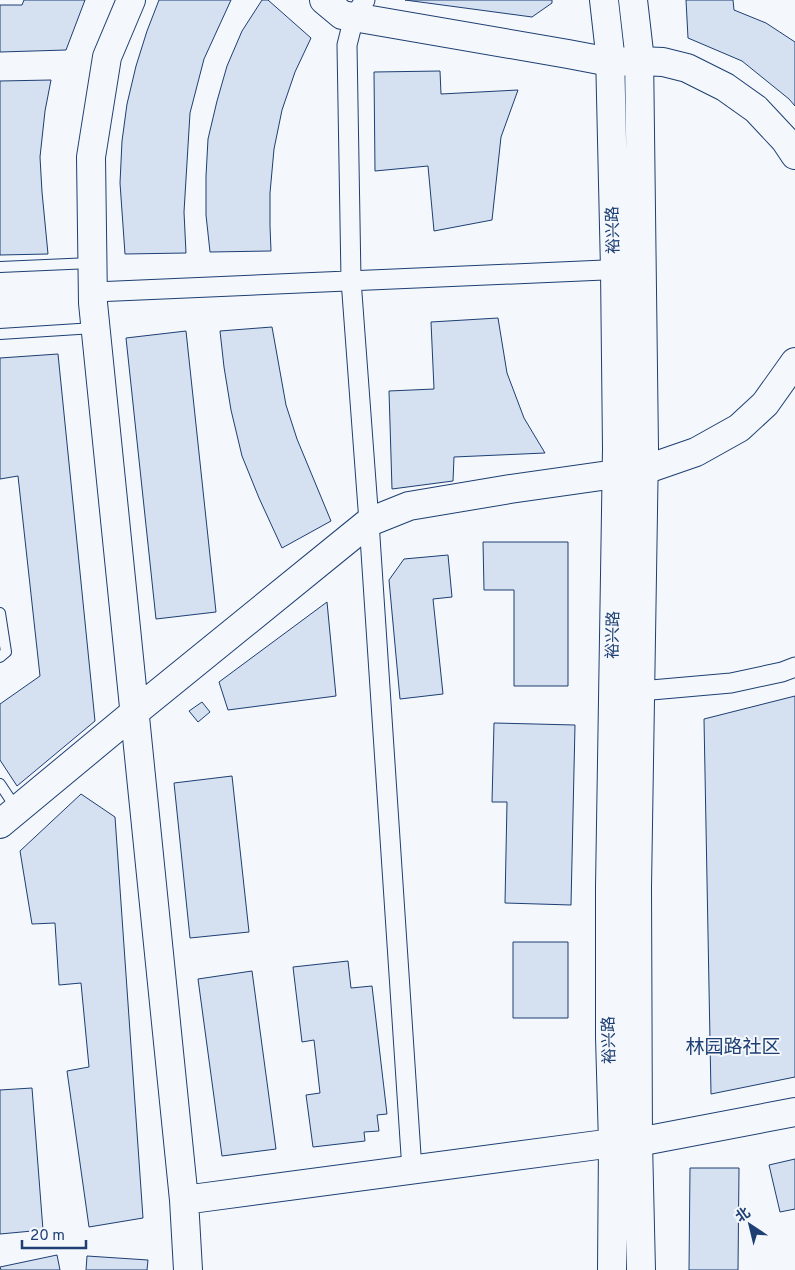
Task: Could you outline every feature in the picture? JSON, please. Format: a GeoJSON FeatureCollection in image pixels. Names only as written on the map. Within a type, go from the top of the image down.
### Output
{"type":"FeatureCollection","features":[{"type":"Feature","properties":{"kind":"street"},"geometry":{"type":"LineString","coordinates":[[131,0],[108,57],[91,157],[94,303],[184,1200],[188,1270]]}},
{"type":"Feature","properties":{"kind":"street"},"geometry":{"type":"LineString","coordinates":[[324,0],[342,15],[360,8],[610,62],[663,62],[688,68],[725,87],[756,109],[786,140],[795,155]]}},
{"type":"Feature","properties":{"kind":"street","name":"裕兴路"},"geometry":{"type":"LineString","coordinates":[[604,0],[610,62],[615,270],[616,473],[610,887],[610,1037],[626,1143],[640,1270]]}},
{"type":"Feature","properties":{"kind":"street","name":"裕兴路"},"geometry":{"type":"LineString","coordinates":[[612,1270],[626,1143],[638,887],[644,470],[639,61],[633,0]]}},
{"type":"Feature","properties":{"kind":"street"},"geometry":{"type":"LineString","coordinates":[[360,8],[347,46],[351,280],[412,1170]]}},
{"type":"Feature","properties":{"kind":"street"},"geometry":{"type":"LineString","coordinates":[[94,292],[642,268]]}},
{"type":"Feature","properties":{"kind":"street"},"geometry":{"type":"LineString","coordinates":[[9,816],[369,522],[409,506],[644,470],[696,452],[739,428],[765,404],[795,362]]}},
{"type":"Feature","properties":{"kind":"street"},"geometry":{"type":"LineString","coordinates":[[613,691],[640,692],[731,683],[782,672],[795,667]]}},
{"type":"Feature","properties":{"kind":"street"},"geometry":{"type":"LineString","coordinates":[[184,1200],[626,1143],[795,1112]]}},
{"type":"Feature","properties":{"kind":"lane"},"geometry":{"type":"LineString","coordinates":[[0,267],[93,263]]}},
{"type":"Feature","properties":{"kind":"lane"},"geometry":{"type":"LineString","coordinates":[[0,334],[96,328]]}},
{"type":"Feature","properties":{"kind":"lane"},"geometry":{"type":"LineString","coordinates":[[0,613],[6,652],[0,657]]}},
{"type":"Feature","properties":{"kind":"lane"},"geometry":{"type":"LineString","coordinates":[[0,784],[9,816]]}},
{"type":"Feature","properties":{"kind":"building"},"geometry":{"type":"Polygon","coordinates":[[[24,0],[85,0],[66,50],[0,52],[0,5],[22,5],[24,0]]]}},
{"type":"Feature","properties":{"kind":"building"},"geometry":{"type":"Polygon","coordinates":[[[159,0],[231,0],[204,59],[190,113],[184,212],[186,253],[125,254],[120,183],[122,141],[127,104],[136,66],[159,0]]]}},
{"type":"Feature","properties":{"kind":"building"},"geometry":{"type":"Polygon","coordinates":[[[262,0],[268,0],[311,38],[295,72],[282,110],[274,149],[270,193],[271,251],[210,252],[206,215],[208,139],[227,66],[242,31],[262,0]]]}},
{"type":"Feature","properties":{"kind":"building"},"geometry":{"type":"Polygon","coordinates":[[[405,0],[552,0],[552,3],[532,17],[405,0]]]}},
{"type":"Feature","properties":{"kind":"building"},"geometry":{"type":"Polygon","coordinates":[[[686,0],[733,0],[734,10],[766,23],[795,42],[795,106],[742,61],[688,38],[686,0]]]}},
{"type":"Feature","properties":{"kind":"building"},"geometry":{"type":"Polygon","coordinates":[[[440,71],[441,94],[518,90],[501,137],[492,220],[434,231],[428,166],[375,171],[374,72],[440,71]]]}},
{"type":"Feature","properties":{"kind":"building"},"geometry":{"type":"Polygon","coordinates":[[[51,80],[45,111],[40,157],[48,254],[0,255],[0,81],[51,80]]]}},
{"type":"Feature","properties":{"kind":"building"},"geometry":{"type":"Polygon","coordinates":[[[498,318],[507,373],[524,418],[545,453],[454,457],[453,481],[392,489],[389,391],[434,389],[431,322],[498,318]]]}},
{"type":"Feature","properties":{"kind":"building"},"geometry":{"type":"Polygon","coordinates":[[[272,327],[286,405],[297,439],[331,521],[282,548],[242,456],[231,410],[220,331],[272,327]]]}},
{"type":"Feature","properties":{"kind":"building"},"geometry":{"type":"Polygon","coordinates":[[[186,331],[216,612],[156,619],[126,338],[186,331]]]}},
{"type":"Feature","properties":{"kind":"building"},"geometry":{"type":"Polygon","coordinates":[[[58,354],[95,721],[17,786],[0,760],[0,704],[40,676],[18,476],[0,479],[0,358],[58,354]]]}},
{"type":"Feature","properties":{"kind":"building"},"geometry":{"type":"Polygon","coordinates":[[[483,542],[568,542],[568,686],[514,686],[514,590],[484,590],[483,542]]]}},
{"type":"Feature","properties":{"kind":"building"},"geometry":{"type":"Polygon","coordinates":[[[448,555],[452,597],[433,599],[443,694],[400,699],[389,580],[404,559],[448,555]]]}},
{"type":"Feature","properties":{"kind":"building"},"geometry":{"type":"Polygon","coordinates":[[[327,602],[336,696],[228,710],[219,682],[327,602]]]}},
{"type":"Feature","properties":{"kind":"building"},"geometry":{"type":"Polygon","coordinates":[[[795,696],[795,1077],[711,1094],[704,719],[795,696]]]}},
{"type":"Feature","properties":{"kind":"building"},"geometry":{"type":"Polygon","coordinates":[[[202,702],[210,712],[198,722],[189,711],[202,702]]]}},
{"type":"Feature","properties":{"kind":"building"},"geometry":{"type":"Polygon","coordinates":[[[494,723],[575,725],[571,905],[505,903],[507,802],[492,802],[494,723]]]}},
{"type":"Feature","properties":{"kind":"building"},"geometry":{"type":"Polygon","coordinates":[[[232,776],[249,932],[190,938],[174,783],[232,776]]]}},
{"type":"Feature","properties":{"kind":"building"},"geometry":{"type":"Polygon","coordinates":[[[81,794],[115,817],[143,1218],[89,1227],[67,1071],[89,1067],[81,983],[59,985],[55,923],[32,924],[20,851],[81,794]]]}},
{"type":"Feature","properties":{"kind":"building"},"geometry":{"type":"Polygon","coordinates":[[[513,942],[568,942],[568,1018],[513,1018],[513,942]]]}},
{"type":"Feature","properties":{"kind":"building"},"geometry":{"type":"Polygon","coordinates":[[[348,961],[351,988],[372,986],[387,1114],[377,1115],[379,1131],[364,1132],[365,1141],[313,1147],[306,1095],[320,1093],[314,1040],[302,1042],[293,967],[348,961]]]}},
{"type":"Feature","properties":{"kind":"building"},"geometry":{"type":"Polygon","coordinates":[[[252,971],[276,1149],[222,1156],[198,979],[252,971]]]}},
{"type":"Feature","properties":{"kind":"building"},"geometry":{"type":"Polygon","coordinates":[[[32,1088],[43,1230],[0,1234],[0,1090],[32,1088]]]}},
{"type":"Feature","properties":{"kind":"building"},"geometry":{"type":"Polygon","coordinates":[[[795,1159],[795,1209],[780,1212],[769,1165],[795,1159]]]}},
{"type":"Feature","properties":{"kind":"building"},"geometry":{"type":"Polygon","coordinates":[[[690,1168],[739,1168],[738,1270],[689,1270],[690,1168]]]}},
{"type":"Feature","properties":{"kind":"building"},"geometry":{"type":"Polygon","coordinates":[[[57,1255],[60,1270],[1,1270],[0,1267],[57,1255]]]}},
{"type":"Feature","properties":{"kind":"building"},"geometry":{"type":"Polygon","coordinates":[[[87,1256],[148,1260],[147,1270],[86,1270],[87,1256]]]}},
{"type":"Feature","properties":{"kind":"district","name":"林园路社区"},"geometry":{"type":"Point","coordinates":[733,1048]}}]}
